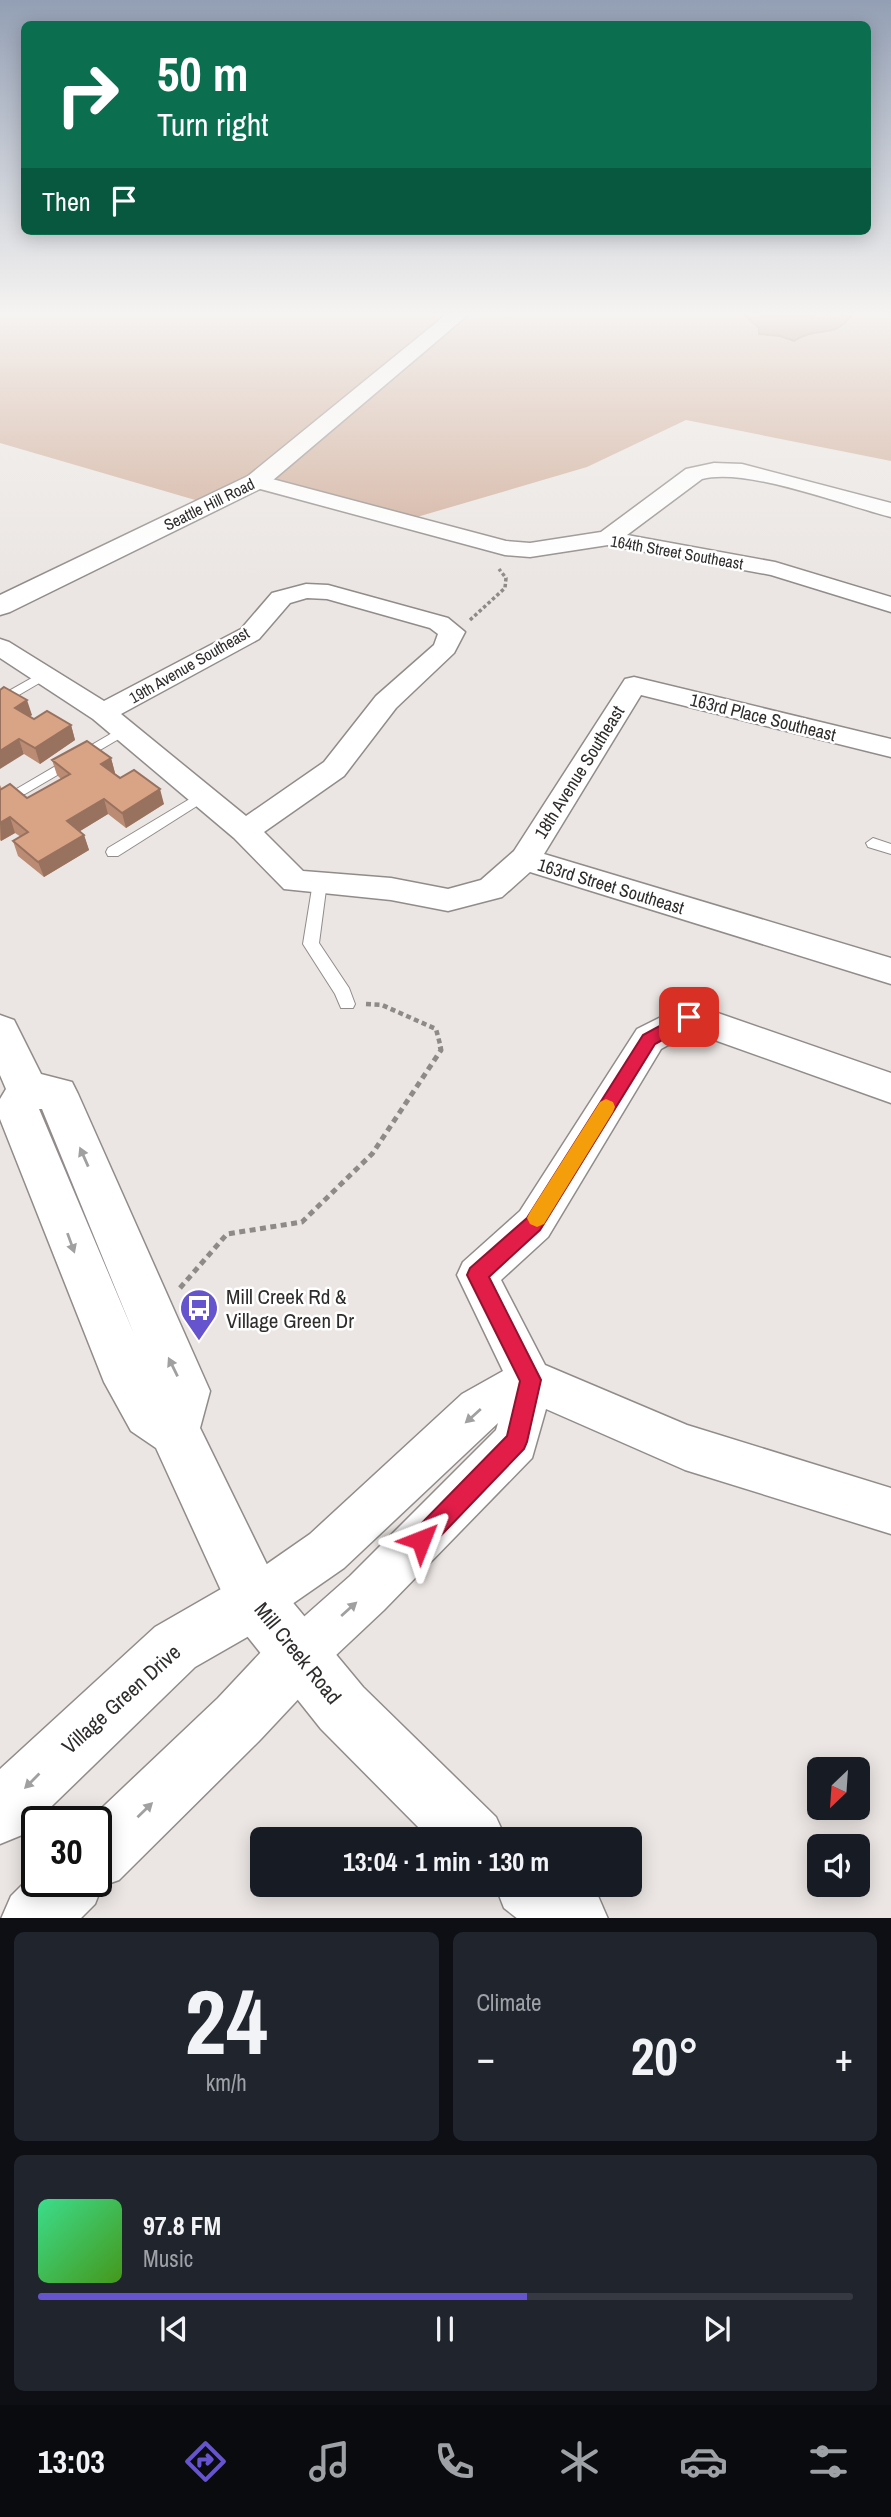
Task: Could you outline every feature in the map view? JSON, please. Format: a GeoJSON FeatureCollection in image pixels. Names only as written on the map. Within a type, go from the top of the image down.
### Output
{"type":"FeatureCollection","features":[{"type":"Feature","properties":{"kind":"street","name":"Seattle Hill Road"},"geometry":{"type":"LineString","coordinates":[[0,606],[257,481],[352,403]]}},
{"type":"Feature","properties":{"kind":"street"},"geometry":{"type":"LineString","coordinates":[[608,538],[694,474],[714,469],[742,470],[891,510]]}},
{"type":"Feature","properties":{"kind":"street","name":"164th Street Southeast"},"geometry":{"type":"LineString","coordinates":[[257,481],[505,548],[530,550],[608,538],[775,569],[891,605]]}},
{"type":"Feature","properties":{"kind":"street","name":"19th Avenue Southeast"},"geometry":{"type":"LineString","coordinates":[[114,722],[250,634],[281,598],[306,591],[328,592],[439,624],[452,632]]}},
{"type":"Feature","properties":{"kind":"street"},"geometry":{"type":"LineString","coordinates":[[245,831],[334,769],[386,702],[445,648],[452,632]]}},
{"type":"Feature","properties":{"kind":"street","name":"163rd Street Southeast"},"geometry":{"type":"LineString","coordinates":[[0,647],[114,722],[245,831],[295,881],[391,889],[448,900],[491,889],[525,859],[891,971]]}},
{"type":"Feature","properties":{"kind":"street","name":"163rd Place Southeast"},"geometry":{"type":"LineString","coordinates":[[634,685],[891,748]]}},
{"type":"Feature","properties":{"kind":"street","name":"18th Avenue Southeast"},"geometry":{"type":"LineString","coordinates":[[525,859],[634,685]]}},
{"type":"Feature","properties":{"kind":"street"},"geometry":{"type":"LineString","coordinates":[[112,1842],[239,1719],[299,1655],[376,1584],[516,1442],[530,1380],[477,1275],[534,1224],[649,1039],[689,1017],[891,1088]]}},
{"type":"Feature","properties":{"kind":"street"},"geometry":{"type":"LineString","coordinates":[[0,1031],[28,1090],[57,1094],[185,1391],[174,1430]]}},
{"type":"Feature","properties":{"kind":"street","name":"Mill Creek Road"},"geometry":{"type":"LineString","coordinates":[[28,1090],[17,1108],[122,1365],[149,1413],[174,1430],[255,1601],[342,1708],[462,1827]]}},
{"type":"Feature","properties":{"kind":"street"},"geometry":{"type":"LineString","coordinates":[[530,1380],[685,1447],[891,1511]]}},
{"type":"Feature","properties":{"kind":"street"},"geometry":{"type":"LineString","coordinates":[[255,1601],[327,1551],[478,1410],[530,1380]]}},
{"type":"Feature","properties":{"kind":"street","name":"Village Green Drive"},"geometry":{"type":"LineString","coordinates":[[0,1813],[174,1647],[255,1601]]}},
{"type":"Feature","properties":{"kind":"street"},"geometry":{"type":"LineString","coordinates":[[35,1918],[56,1897]]}},
{"type":"Feature","properties":{"kind":"street"},"geometry":{"type":"LineString","coordinates":[[544,1897],[574,1918]]}},
{"type":"Feature","properties":{"kind":"lane"},"geometry":{"type":"LineString","coordinates":[[0,702],[44,675]]}},
{"type":"Feature","properties":{"kind":"lane"},"geometry":{"type":"LineString","coordinates":[[20,791],[114,722]]}},
{"type":"Feature","properties":{"kind":"lane"},"geometry":{"type":"LineString","coordinates":[[113,852],[203,796]]}},
{"type":"Feature","properties":{"kind":"lane"},"geometry":{"type":"LineString","coordinates":[[873,843],[891,849]]}},
{"type":"Feature","properties":{"kind":"lane"},"geometry":{"type":"LineString","coordinates":[[320,882],[311,944],[343,992],[347,1004]]}},
{"type":"Feature","properties":{"kind":"path"},"geometry":{"type":"LineString","coordinates":[[452,632],[468,622],[505,588],[506,578],[497,567],[505,548]]}},
{"type":"Feature","properties":{"kind":"path"},"geometry":{"type":"LineString","coordinates":[[151,1316],[160,1313],[227,1234],[302,1222],[372,1154],[441,1049],[436,1029],[382,1005],[347,1004]]}},
{"type":"Feature","properties":{"kind":"shaded area"},"geometry":{"type":"Polygon","coordinates":[[[0,403],[891,403],[891,461],[686,420],[587,467],[400,522],[257,481],[209,504],[0,443],[0,403]]]}},
{"type":"Feature","properties":{"kind":"building"},"geometry":{"type":"Polygon","coordinates":[[[4,687],[27,700],[15,708],[34,719],[47,711],[71,725],[35,748],[19,739],[0,751],[0,690],[4,687]]]}},
{"type":"Feature","properties":{"kind":"building"},"geometry":{"type":"Polygon","coordinates":[[[87,741],[111,758],[101,764],[120,778],[134,770],[160,789],[122,813],[104,799],[67,821],[84,835],[38,862],[13,841],[28,832],[10,817],[0,823],[0,790],[10,784],[27,798],[70,774],[52,760],[87,741]]]}},
{"type":"Feature","properties":{"kind":"slow traffic"},"geometry":{"type":"LineString","coordinates":[[537,1218],[606,1107]]}},
{"type":"Feature","properties":{"kind":"place","name":"Mill Creek Rd & Village Green Dr"},"geometry":{"type":"Point","coordinates":[199,1342]}},
{"type":"Feature","properties":{"kind":"route"},"geometry":{"type":"LineString","coordinates":[[421,1540],[516,1442],[530,1380],[477,1275],[534,1224],[649,1039],[689,1017]]}}]}
